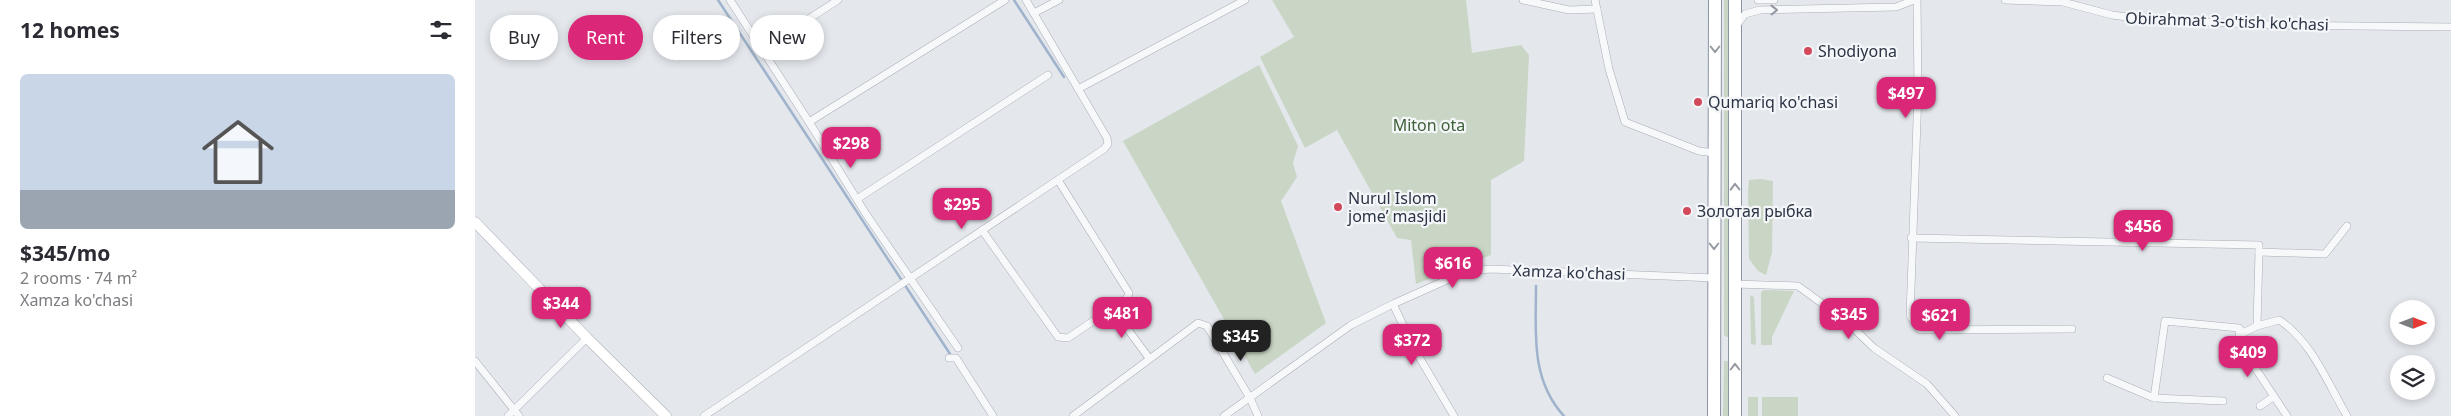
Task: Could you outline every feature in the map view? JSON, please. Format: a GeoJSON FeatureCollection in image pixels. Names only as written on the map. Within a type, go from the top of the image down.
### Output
{"type":"FeatureCollection","features":[{"type":"Feature","properties":{"kind":"highway"},"geometry":{"type":"LineString","coordinates":[[1714,416],[1715,0]]}},
{"type":"Feature","properties":{"kind":"highway"},"geometry":{"type":"LineString","coordinates":[[1735,0],[1735,416]]}},
{"type":"Feature","properties":{"kind":"highway"},"geometry":{"type":"LineString","coordinates":[[1714,341],[1719,346],[1725,348],[1735,342]]}},
{"type":"Feature","properties":{"kind":"street"},"geometry":{"type":"LineString","coordinates":[[730,0],[750,31]]}},
{"type":"Feature","properties":{"kind":"street"},"geometry":{"type":"LineString","coordinates":[[815,15],[838,0]]}},
{"type":"Feature","properties":{"kind":"street"},"geometry":{"type":"LineString","coordinates":[[809,122],[1005,0]]}},
{"type":"Feature","properties":{"kind":"street"},"geometry":{"type":"LineString","coordinates":[[704,416],[1058,180],[1104,149],[1108,144],[1107,138],[1026,0]]}},
{"type":"Feature","properties":{"kind":"street"},"geometry":{"type":"LineString","coordinates":[[1034,14],[1059,0]]}},
{"type":"Feature","properties":{"kind":"street"},"geometry":{"type":"LineString","coordinates":[[1078,89],[1245,0]]}},
{"type":"Feature","properties":{"kind":"street"},"geometry":{"type":"LineString","coordinates":[[1523,0],[1569,10],[1597,9]]}},
{"type":"Feature","properties":{"kind":"street"},"geometry":{"type":"LineString","coordinates":[[1595,0],[1609,69],[1625,122],[1699,151],[1715,153]]}},
{"type":"Feature","properties":{"kind":"street"},"geometry":{"type":"LineString","coordinates":[[1758,0],[1773,0]]}},
{"type":"Feature","properties":{"kind":"street"},"geometry":{"type":"LineString","coordinates":[[1735,30],[1739,20],[1751,11],[1896,7],[1916,0],[1918,93],[1911,238],[1910,316],[1920,330],[2072,329]]}},
{"type":"Feature","properties":{"kind":"street","name":"Obirahmat 3-o'tish ko'chasi"},"geometry":{"type":"LineString","coordinates":[[2005,0],[2063,2],[2112,15],[2142,19],[2272,25],[2451,27]]}},
{"type":"Feature","properties":{"kind":"street"},"geometry":{"type":"LineString","coordinates":[[769,60],[857,199],[958,348]]}},
{"type":"Feature","properties":{"kind":"street"},"geometry":{"type":"LineString","coordinates":[[857,199],[1048,75]]}},
{"type":"Feature","properties":{"kind":"street"},"geometry":{"type":"LineString","coordinates":[[982,230],[1058,337],[1068,338],[1127,298],[1129,292],[1058,180]]}},
{"type":"Feature","properties":{"kind":"street"},"geometry":{"type":"LineString","coordinates":[[475,222],[587,338],[666,416]]}},
{"type":"Feature","properties":{"kind":"street"},"geometry":{"type":"LineString","coordinates":[[2259,252],[2325,254],[2347,226]]}},
{"type":"Feature","properties":{"kind":"street"},"geometry":{"type":"LineString","coordinates":[[1911,238],[2259,245],[2257,326]]}},
{"type":"Feature","properties":{"kind":"street","name":"Xamza ko'chasi"},"geometry":{"type":"LineString","coordinates":[[1224,416],[1351,325],[1393,304],[1467,272],[1491,269],[1714,278]]}},
{"type":"Feature","properties":{"kind":"street"},"geometry":{"type":"LineString","coordinates":[[1735,284],[1798,286],[1845,320],[1874,348],[1927,384],[1955,416]]}},
{"type":"Feature","properties":{"kind":"street"},"geometry":{"type":"LineString","coordinates":[[1393,304],[1415,350],[1454,416]]}},
{"type":"Feature","properties":{"kind":"street"},"geometry":{"type":"LineString","coordinates":[[1112,308],[1149,358]]}},
{"type":"Feature","properties":{"kind":"street"},"geometry":{"type":"LineString","coordinates":[[2154,398],[2165,320],[2239,328],[2243,333],[2257,326],[2279,320],[2291,327],[2312,355],[2347,416]]}},
{"type":"Feature","properties":{"kind":"street"},"geometry":{"type":"LineString","coordinates":[[1073,416],[1149,358],[1198,323],[1203,323],[1207,326],[1250,398],[1258,416]]}},
{"type":"Feature","properties":{"kind":"street"},"geometry":{"type":"LineString","coordinates":[[2239,328],[2240,345],[2287,416]]}},
{"type":"Feature","properties":{"kind":"street"},"geometry":{"type":"LineString","coordinates":[[508,416],[517,413],[587,338]]}},
{"type":"Feature","properties":{"kind":"street"},"geometry":{"type":"LineString","coordinates":[[949,358],[956,358],[993,416]]}},
{"type":"Feature","properties":{"kind":"street"},"geometry":{"type":"LineString","coordinates":[[475,361],[517,413]]}},
{"type":"Feature","properties":{"kind":"street"},"geometry":{"type":"LineString","coordinates":[[2107,378],[2154,398],[2223,401]]}},
{"type":"Feature","properties":{"kind":"street"},"geometry":{"type":"LineString","coordinates":[[2260,406],[2273,397]]}},
{"type":"Feature","properties":{"kind":"green space","name":"Miton ota"},"geometry":{"type":"Polygon","coordinates":[[[1272,0],[1466,0],[1472,53],[1521,45],[1529,55],[1524,161],[1491,180],[1491,255],[1416,284],[1411,240],[1397,238],[1337,130],[1305,148],[1260,57],[1294,37],[1272,0]]]}},
{"type":"Feature","properties":{"kind":"green space"},"geometry":{"type":"Polygon","coordinates":[[[1724,0],[1729,0],[1729,337],[1724,335],[1724,0]]]}},
{"type":"Feature","properties":{"kind":"green space"},"geometry":{"type":"Polygon","coordinates":[[[1259,65],[1298,146],[1293,163],[1297,177],[1281,201],[1326,323],[1255,374],[1123,141],[1259,65]]]}},
{"type":"Feature","properties":{"kind":"green space"},"geometry":{"type":"Polygon","coordinates":[[[1749,180],[1773,181],[1772,252],[1766,275],[1758,271],[1749,259],[1749,180]]]}},
{"type":"Feature","properties":{"kind":"green space"},"geometry":{"type":"Polygon","coordinates":[[[1764,290],[1794,291],[1772,337],[1772,345],[1761,345],[1761,292],[1764,290]]]}},
{"type":"Feature","properties":{"kind":"green space"},"geometry":{"type":"Polygon","coordinates":[[[1752,295],[1754,298],[1756,345],[1751,344],[1750,297],[1752,295]]]}},
{"type":"Feature","properties":{"kind":"green space"},"geometry":{"type":"Polygon","coordinates":[[[1724,361],[1730,361],[1730,416],[1723,416],[1724,361]]]}},
{"type":"Feature","properties":{"kind":"green space"},"geometry":{"type":"Polygon","coordinates":[[[1748,397],[1758,397],[1758,416],[1748,416],[1748,397]]]}},
{"type":"Feature","properties":{"kind":"green space"},"geometry":{"type":"Polygon","coordinates":[[[1762,397],[1798,397],[1798,416],[1762,416],[1762,397]]]}},
{"type":"Feature","properties":{"kind":"waterway"},"geometry":{"type":"LineString","coordinates":[[718,0],[952,357]]}},
{"type":"Feature","properties":{"kind":"waterway"},"geometry":{"type":"LineString","coordinates":[[1014,0],[1064,77]]}},
{"type":"Feature","properties":{"kind":"waterway"},"geometry":{"type":"LineString","coordinates":[[1536,286],[1536,338],[1540,371],[1545,387],[1553,402],[1564,416]]}},
{"type":"Feature","properties":{"kind":"place","name":"Shodiyona"},"geometry":{"type":"Point","coordinates":[1808,51]}},
{"type":"Feature","properties":{"kind":"place","name":"Qumariq ko'chasi"},"geometry":{"type":"Point","coordinates":[1698,102]}},
{"type":"Feature","properties":{"kind":"place","name":"Nurul Islom jome’ masjidi"},"geometry":{"type":"Point","coordinates":[1338,207]}},
{"type":"Feature","properties":{"kind":"place","name":"Золотая рыбка"},"geometry":{"type":"Point","coordinates":[1687,211]}}]}
